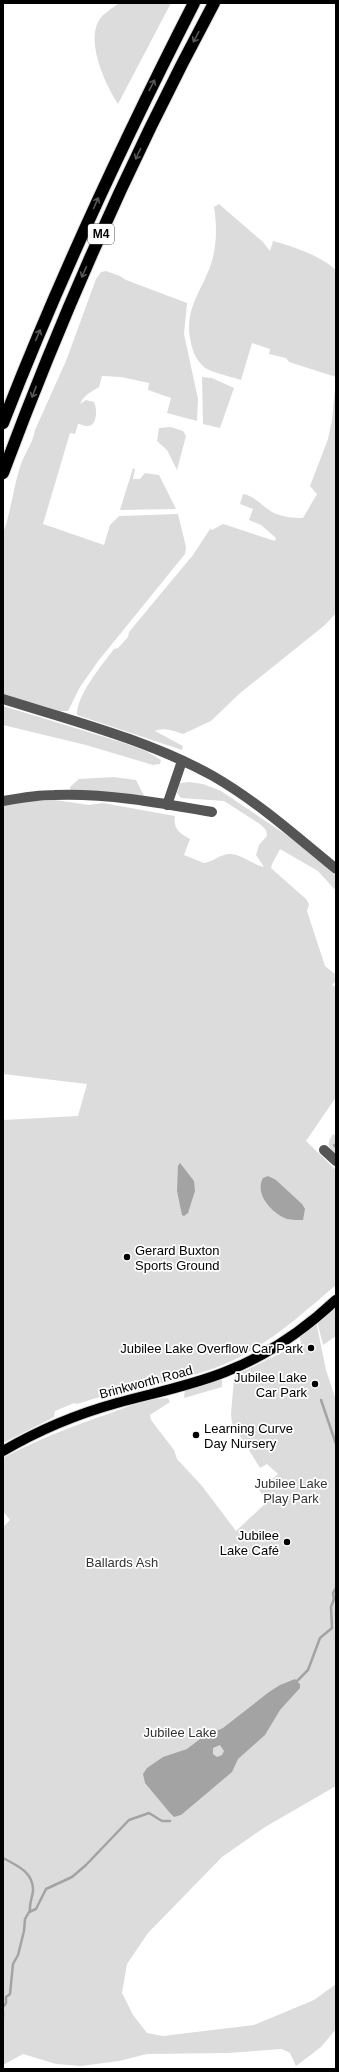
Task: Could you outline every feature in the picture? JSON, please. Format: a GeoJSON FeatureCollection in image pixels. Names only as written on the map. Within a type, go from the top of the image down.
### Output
{"type":"FeatureCollection","features":[{"type":"Feature","properties":{"kind":"highway","name":"M4"},"geometry":{"type":"LineString","coordinates":[[3,423],[52,302],[100,194],[194,3]]}},
{"type":"Feature","properties":{"kind":"highway","name":"M4"},"geometry":{"type":"LineString","coordinates":[[3,473],[35,388],[112,207],[152,122],[214,3]]}},
{"type":"Feature","properties":{"kind":"main road","name":"Brinkworth Road"},"geometry":{"type":"LineString","coordinates":[[3,1451],[32,1435],[69,1419],[117,1403],[196,1382],[226,1372],[258,1357],[293,1334],[336,1300]]}},
{"type":"Feature","properties":{"kind":"street"},"geometry":{"type":"LineString","coordinates":[[3,699],[82,724],[182,761],[212,776],[254,802],[336,869]]}},
{"type":"Feature","properties":{"kind":"street"},"geometry":{"type":"LineString","coordinates":[[167,805],[182,761]]}},
{"type":"Feature","properties":{"kind":"street"},"geometry":{"type":"LineString","coordinates":[[3,801],[44,796],[79,795],[167,805],[212,812]]}},
{"type":"Feature","properties":{"kind":"street"},"geometry":{"type":"LineString","coordinates":[[324,1150],[336,1161]]}},
{"type":"Feature","properties":{"kind":"green space"},"geometry":{"type":"Polygon","coordinates":[[[119,3],[171,3],[118,104],[108,86],[99,64],[96,52],[95,31],[100,19],[119,3]]]}},
{"type":"Feature","properties":{"kind":"green space"},"geometry":{"type":"Polygon","coordinates":[[[219,204],[263,242],[270,251],[273,241],[281,243],[314,256],[336,270],[336,377],[289,362],[286,358],[269,354],[270,349],[252,343],[241,380],[207,369],[197,359],[191,343],[189,321],[194,302],[213,257],[216,236],[214,207],[219,204]]]}},
{"type":"Feature","properties":{"kind":"green space"},"geometry":{"type":"Polygon","coordinates":[[[106,271],[187,303],[184,334],[198,399],[197,421],[167,413],[171,398],[148,390],[149,383],[121,377],[102,376],[99,387],[86,396],[80,404],[86,400],[94,402],[96,408],[95,420],[94,423],[88,426],[78,424],[75,434],[70,433],[43,524],[104,545],[110,525],[119,516],[178,514],[186,547],[185,554],[99,660],[80,687],[68,711],[60,711],[3,694],[3,533],[22,462],[66,361],[96,279],[101,272],[106,271]]]}},
{"type":"Feature","properties":{"kind":"green space"},"geometry":{"type":"Polygon","coordinates":[[[202,377],[212,378],[234,388],[220,428],[203,424],[202,377]]]}},
{"type":"Feature","properties":{"kind":"green space"},"geometry":{"type":"Polygon","coordinates":[[[336,378],[336,613],[325,625],[239,694],[211,721],[183,734],[166,729],[155,731],[183,746],[182,750],[77,715],[81,698],[97,671],[114,649],[118,648],[128,637],[129,632],[193,555],[210,529],[212,530],[223,524],[275,541],[276,538],[261,525],[249,520],[253,509],[240,504],[243,494],[251,497],[276,514],[287,517],[303,518],[317,494],[310,486],[328,439],[332,420],[336,378]]]}},
{"type":"Feature","properties":{"kind":"green space"},"geometry":{"type":"Polygon","coordinates":[[[171,427],[183,431],[186,436],[177,470],[167,450],[157,441],[159,428],[171,427]]]}},
{"type":"Feature","properties":{"kind":"green space"},"geometry":{"type":"Polygon","coordinates":[[[133,468],[135,469],[133,479],[140,479],[145,473],[159,475],[176,509],[120,510],[133,468]]]}},
{"type":"Feature","properties":{"kind":"green space"},"geometry":{"type":"Polygon","coordinates":[[[3,706],[146,751],[161,760],[160,764],[153,765],[86,745],[3,725],[3,706]]]}},
{"type":"Feature","properties":{"kind":"green space"},"geometry":{"type":"Polygon","coordinates":[[[114,777],[136,780],[144,796],[70,790],[70,787],[79,779],[114,777]]]}},
{"type":"Feature","properties":{"kind":"green space"},"geometry":{"type":"Polygon","coordinates":[[[189,782],[203,784],[221,791],[297,842],[336,876],[336,891],[318,871],[280,849],[271,868],[306,899],[309,904],[307,911],[325,966],[336,975],[336,981],[332,985],[336,987],[336,1097],[306,1141],[336,1170],[336,1285],[278,1333],[230,1362],[179,1379],[110,1394],[77,1404],[74,1403],[55,1411],[54,1417],[3,1443],[3,1120],[78,1116],[87,1084],[3,1074],[3,806],[21,802],[55,800],[89,805],[103,803],[175,816],[176,827],[183,835],[190,839],[184,855],[204,863],[228,854],[233,854],[264,867],[256,855],[259,845],[267,836],[266,830],[260,824],[224,801],[181,798],[177,793],[180,783],[189,782]]]}},
{"type":"Feature","properties":{"kind":"green space"},"geometry":{"type":"Polygon","coordinates":[[[333,1134],[336,1136],[336,1156],[329,1145],[329,1140],[333,1134]]]}},
{"type":"Feature","properties":{"kind":"green space"},"geometry":{"type":"Polygon","coordinates":[[[336,1304],[336,1336],[323,1345],[317,1321],[336,1304]]]}},
{"type":"Feature","properties":{"kind":"green space"},"geometry":{"type":"Polygon","coordinates":[[[316,1321],[326,1370],[336,1400],[336,1786],[265,1827],[222,1857],[148,1933],[127,1964],[122,1993],[133,2015],[147,2033],[163,2036],[254,2025],[314,2000],[336,1984],[336,2029],[321,2047],[296,2066],[290,2053],[282,2049],[228,2053],[147,2054],[119,2061],[81,2066],[56,2064],[23,2054],[3,2065],[3,1527],[10,1520],[3,1511],[3,1458],[42,1439],[81,1423],[138,1403],[160,1398],[168,1398],[170,1402],[150,1415],[151,1420],[174,1450],[177,1459],[202,1486],[236,1531],[268,1501],[259,1490],[278,1474],[267,1464],[260,1468],[232,1423],[231,1414],[234,1379],[236,1375],[285,1351],[301,1346],[300,1336],[316,1321]]]}},
{"type":"Feature","properties":{"kind":"green space"},"geometry":{"type":"Polygon","coordinates":[[[219,1378],[222,1380],[222,1387],[184,1398],[185,1390],[219,1378]]]}},
{"type":"Feature","properties":{"kind":"shaded area"},"geometry":{"type":"Polygon","coordinates":[[[180,1163],[194,1181],[195,1191],[188,1213],[184,1216],[182,1215],[177,1191],[178,1166],[180,1163]]]}},
{"type":"Feature","properties":{"kind":"shaded area"},"geometry":{"type":"Polygon","coordinates":[[[268,1176],[276,1180],[302,1204],[305,1209],[303,1220],[287,1219],[270,1208],[261,1190],[263,1178],[268,1176]]]}},
{"type":"Feature","properties":{"kind":"shaded area","name":"Jubilee Lake"},"geometry":{"type":"Polygon","coordinates":[[[295,1679],[300,1684],[300,1688],[280,1710],[265,1735],[238,1759],[232,1772],[181,1815],[174,1817],[145,1783],[143,1774],[147,1768],[163,1757],[187,1749],[200,1739],[223,1728],[280,1685],[295,1679]],[[220,1745],[213,1748],[213,1754],[217,1757],[222,1755],[224,1751],[220,1745]]]}},
{"type":"Feature","properties":{"kind":"waterway"},"geometry":{"type":"LineString","coordinates":[[321,1400],[336,1444]]}},
{"type":"Feature","properties":{"kind":"waterway"},"geometry":{"type":"LineString","coordinates":[[296,1682],[308,1670],[320,1638],[332,1628],[331,1607],[334,1599],[333,1593],[336,1588]]}},
{"type":"Feature","properties":{"kind":"waterway"},"geometry":{"type":"LineString","coordinates":[[3,2007],[6,2003],[6,1997],[10,1994],[13,1964],[18,1955],[24,1931],[25,1919],[29,1912],[36,1909],[46,1889],[72,1877],[86,1865],[129,1820],[149,1813],[162,1821],[170,1821]]}},
{"type":"Feature","properties":{"kind":"waterway"},"geometry":{"type":"LineString","coordinates":[[3,1858],[23,1870],[31,1879],[33,1891],[30,1912]]}},
{"type":"Feature","properties":{"kind":"waterway"},"geometry":{"type":"LineString","coordinates":[[3,2012],[3,2019]]}},
{"type":"Feature","properties":{"kind":"place","name":"Gerard Buxton Sports Ground"},"geometry":{"type":"Point","coordinates":[127,1257]}},
{"type":"Feature","properties":{"kind":"place","name":"Jubilee Lake Overflow Car Park"},"geometry":{"type":"Point","coordinates":[311,1348]}},
{"type":"Feature","properties":{"kind":"place","name":"Jubilee Lake Car Park"},"geometry":{"type":"Point","coordinates":[315,1384]}},
{"type":"Feature","properties":{"kind":"place","name":"Learning Curve Day Nursery"},"geometry":{"type":"Point","coordinates":[196,1435]}},
{"type":"Feature","properties":{"kind":"place","name":"Jubilee Lake Café"},"geometry":{"type":"Point","coordinates":[287,1542]}},
{"type":"Feature","properties":{"kind":"park label","name":"Jubilee Lake Play Park"},"geometry":{"type":"Point","coordinates":[291,1490]}},
{"type":"Feature","properties":{"kind":"park label","name":"Ballards Ash"},"geometry":{"type":"Point","coordinates":[122,1562]}}]}
